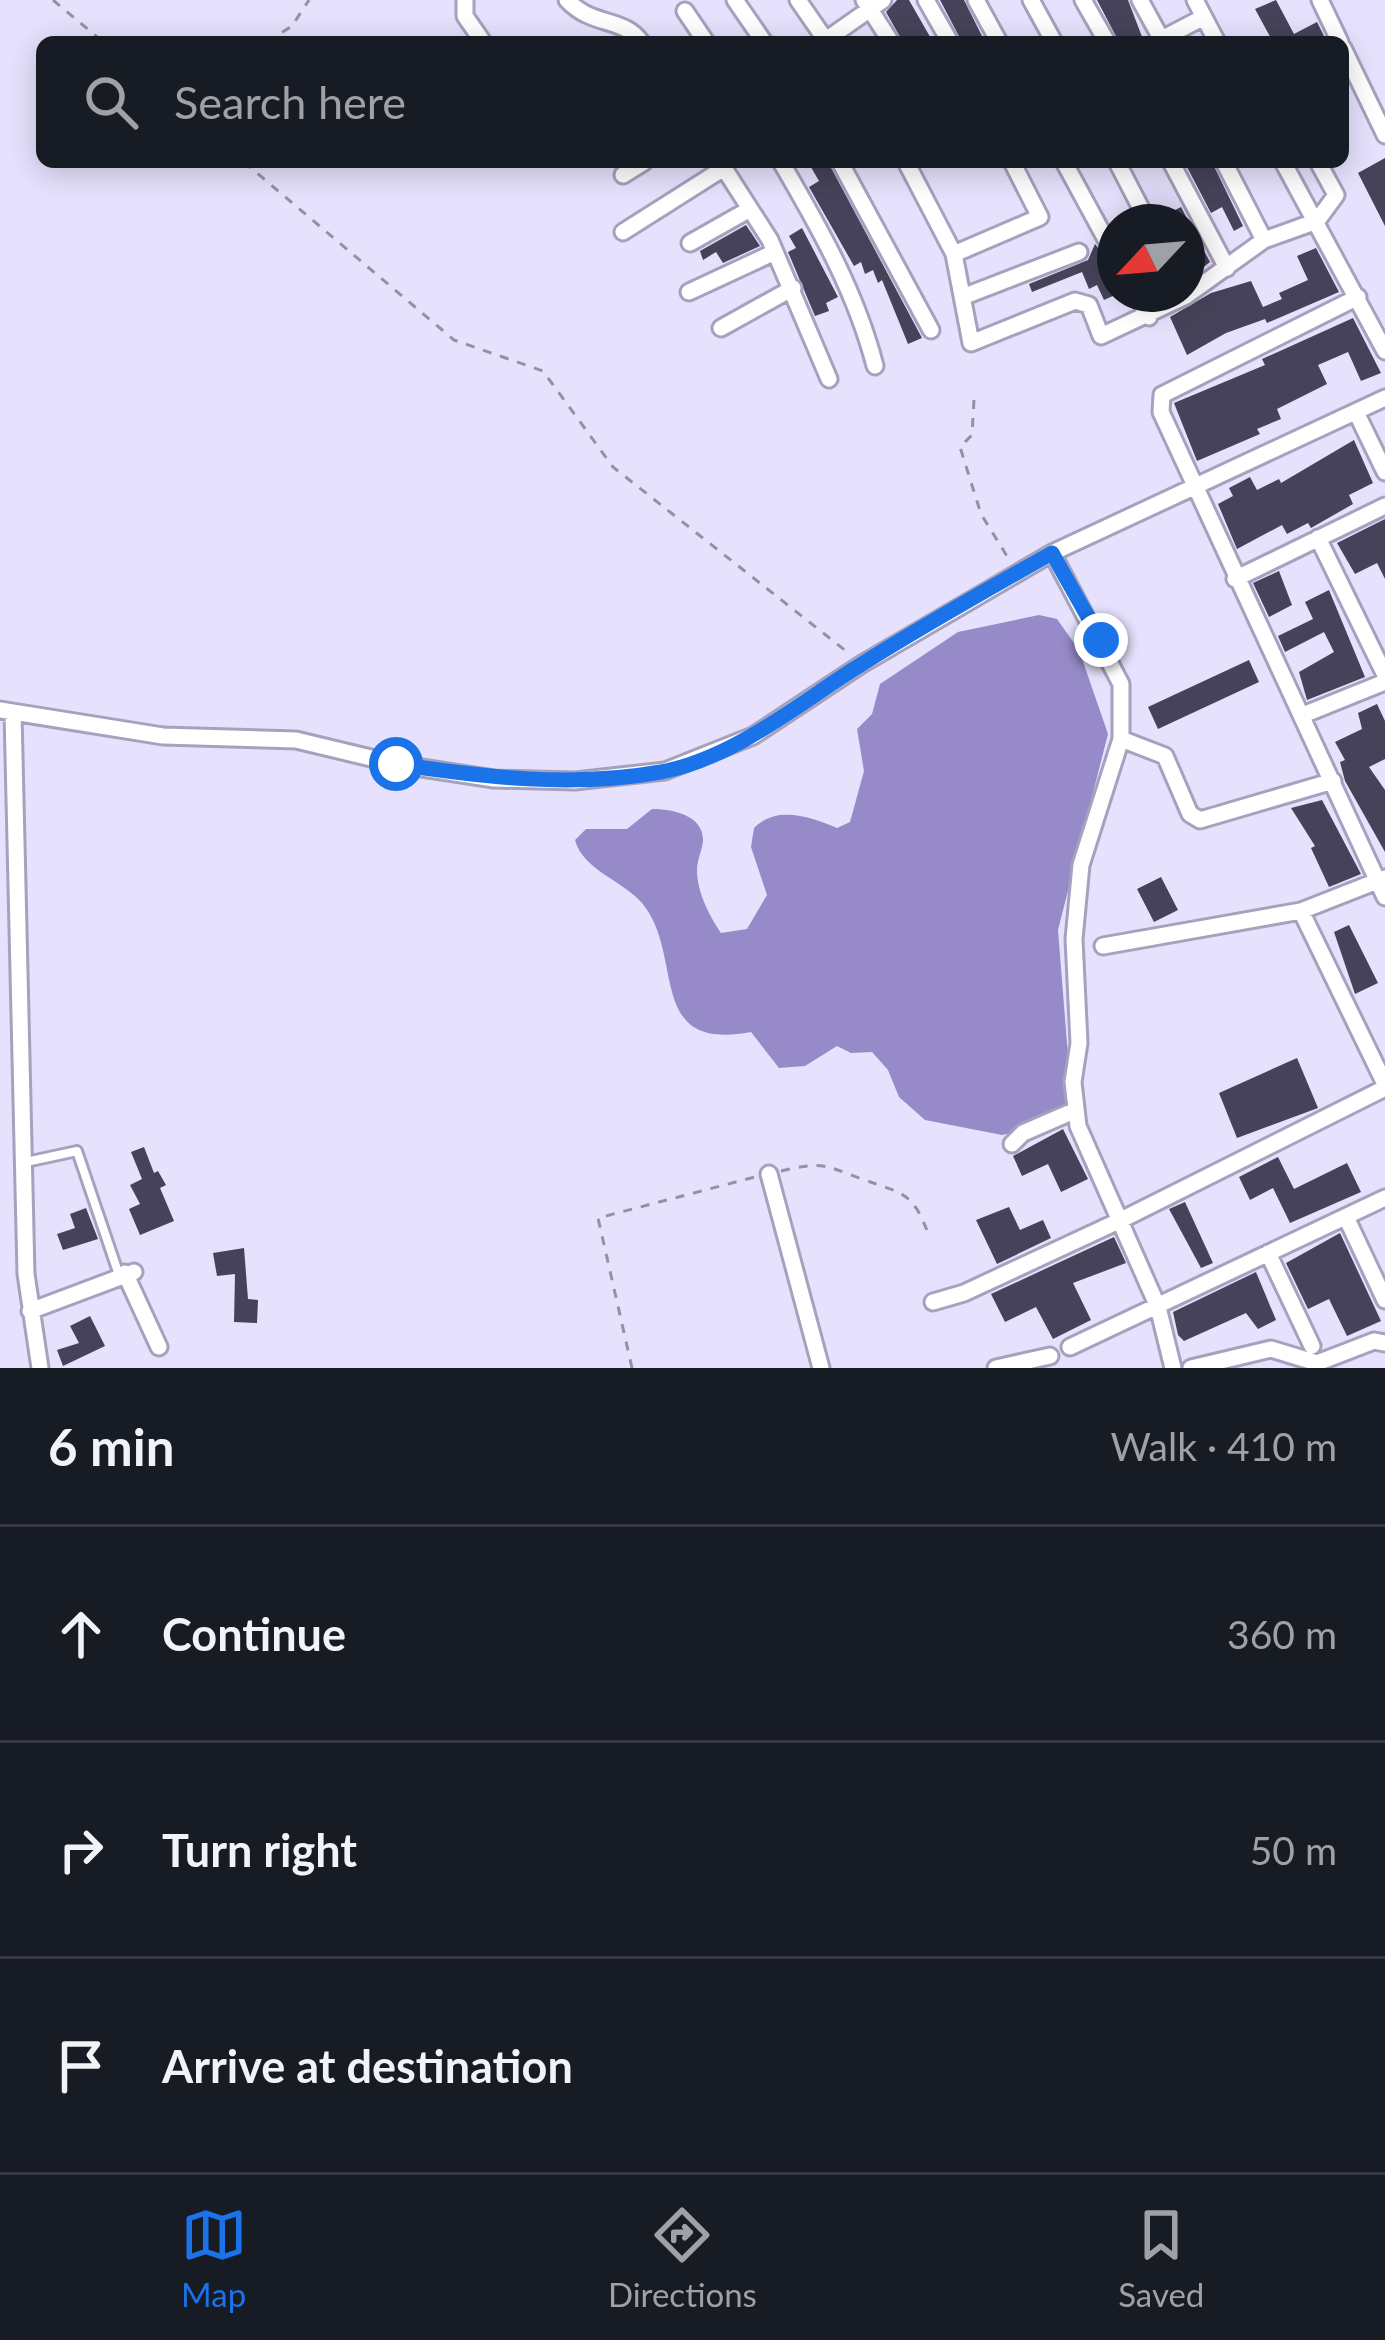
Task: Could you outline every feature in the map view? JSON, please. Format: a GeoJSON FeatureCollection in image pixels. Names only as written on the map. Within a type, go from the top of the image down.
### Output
{"type":"FeatureCollection","features":[{"type":"Feature","properties":{"kind":"street"},"geometry":{"type":"LineString","coordinates":[[465,0],[465,16],[479,36]]}},
{"type":"Feature","properties":{"kind":"street"},"geometry":{"type":"LineString","coordinates":[[567,0],[583,17],[625,26],[635,36]]}},
{"type":"Feature","properties":{"kind":"street"},"geometry":{"type":"LineString","coordinates":[[735,0],[760,36]]}},
{"type":"Feature","properties":{"kind":"street"},"geometry":{"type":"LineString","coordinates":[[798,0],[822,36]]}},
{"type":"Feature","properties":{"kind":"street"},"geometry":{"type":"LineString","coordinates":[[926,0],[947,36]]}},
{"type":"Feature","properties":{"kind":"street"},"geometry":{"type":"LineString","coordinates":[[976,0],[996,36]]}},
{"type":"Feature","properties":{"kind":"street"},"geometry":{"type":"LineString","coordinates":[[1031,0],[1051,36]]}},
{"type":"Feature","properties":{"kind":"street"},"geometry":{"type":"LineString","coordinates":[[1083,0],[1104,36]]}},
{"type":"Feature","properties":{"kind":"street"},"geometry":{"type":"LineString","coordinates":[[1139,0],[1158,36]]}},
{"type":"Feature","properties":{"kind":"street"},"geometry":{"type":"LineString","coordinates":[[1195,0],[1214,36]]}},
{"type":"Feature","properties":{"kind":"street"},"geometry":{"type":"LineString","coordinates":[[1320,0],[1338,36]]}},
{"type":"Feature","properties":{"kind":"street"},"geometry":{"type":"LineString","coordinates":[[831,36],[872,3],[888,36]]}},
{"type":"Feature","properties":{"kind":"street"},"geometry":{"type":"LineString","coordinates":[[685,10],[702,36]]}},
{"type":"Feature","properties":{"kind":"street"},"geometry":{"type":"LineString","coordinates":[[1170,36],[1204,17]]}},
{"type":"Feature","properties":{"kind":"street"},"geometry":{"type":"LineString","coordinates":[[1349,60],[1385,135]]}},
{"type":"Feature","properties":{"kind":"street"},"geometry":{"type":"LineString","coordinates":[[622,175],[634,168]]}},
{"type":"Feature","properties":{"kind":"street"},"geometry":{"type":"LineString","coordinates":[[623,232],[718,168]]}},
{"type":"Feature","properties":{"kind":"street"},"geometry":{"type":"LineString","coordinates":[[724,168],[793,288],[829,379]]}},
{"type":"Feature","properties":{"kind":"street"},"geometry":{"type":"LineString","coordinates":[[784,168],[827,241],[864,324],[874,366]]}},
{"type":"Feature","properties":{"kind":"street"},"geometry":{"type":"LineString","coordinates":[[842,168],[931,330]]}},
{"type":"Feature","properties":{"kind":"street"},"geometry":{"type":"LineString","coordinates":[[909,168],[953,254],[971,343],[1075,301],[1089,305],[1101,336],[1157,312]]}},
{"type":"Feature","properties":{"kind":"street"},"geometry":{"type":"LineString","coordinates":[[953,254],[1040,217],[1015,168]]}},
{"type":"Feature","properties":{"kind":"street"},"geometry":{"type":"LineString","coordinates":[[1067,168],[1097,223]]}},
{"type":"Feature","properties":{"kind":"street"},"geometry":{"type":"LineString","coordinates":[[1120,168],[1139,204]]}},
{"type":"Feature","properties":{"kind":"street"},"geometry":{"type":"LineString","coordinates":[[1174,168],[1227,268]]}},
{"type":"Feature","properties":{"kind":"street"},"geometry":{"type":"LineString","coordinates":[[1227,168],[1264,240]]}},
{"type":"Feature","properties":{"kind":"street"},"geometry":{"type":"LineString","coordinates":[[1286,168],[1385,351]]}},
{"type":"Feature","properties":{"kind":"street"},"geometry":{"type":"LineString","coordinates":[[1205,282],[1264,240],[1317,221],[1336,195],[1321,168]]}},
{"type":"Feature","properties":{"kind":"street"},"geometry":{"type":"LineString","coordinates":[[690,243],[750,209]]}},
{"type":"Feature","properties":{"kind":"street"},"geometry":{"type":"LineString","coordinates":[[689,292],[775,252]]}},
{"type":"Feature","properties":{"kind":"street"},"geometry":{"type":"LineString","coordinates":[[965,296],[1079,252]]}},
{"type":"Feature","properties":{"kind":"street"},"geometry":{"type":"LineString","coordinates":[[721,328],[793,288]]}},
{"type":"Feature","properties":{"kind":"street"},"geometry":{"type":"LineString","coordinates":[[1358,297],[1162,395],[1161,412],[1235,579],[1382,879],[1385,897]]}},
{"type":"Feature","properties":{"kind":"street"},"geometry":{"type":"LineString","coordinates":[[1145,312],[1148,317]]}},
{"type":"Feature","properties":{"kind":"street"},"geometry":{"type":"LineString","coordinates":[[40,1368],[30,1311],[6,712],[164,736],[296,740],[435,770],[575,782],[665,771],[753,736],[862,664],[1052,553],[1191,484],[1385,398]]}},
{"type":"Feature","properties":{"kind":"street"},"geometry":{"type":"LineString","coordinates":[[1356,412],[1385,472]]}},
{"type":"Feature","properties":{"kind":"street"},"geometry":{"type":"LineString","coordinates":[[1235,579],[1385,506]]}},
{"type":"Feature","properties":{"kind":"street"},"geometry":{"type":"LineString","coordinates":[[1303,716],[1385,679],[1318,538]]}},
{"type":"Feature","properties":{"kind":"street"},"geometry":{"type":"LineString","coordinates":[[1052,553],[1121,684],[1121,739],[1081,865],[1073,970],[1078,1126],[1158,1307],[1173,1368]]}},
{"type":"Feature","properties":{"kind":"street"},"geometry":{"type":"LineString","coordinates":[[1121,739],[1165,756],[1190,814],[1200,820],[1333,781]]}},
{"type":"Feature","properties":{"kind":"street"},"geometry":{"type":"LineString","coordinates":[[1103,946],[1301,911],[1382,879]]}},
{"type":"Feature","properties":{"kind":"street"},"geometry":{"type":"LineString","coordinates":[[933,1301],[964,1293],[1123,1219],[1385,1086],[1301,911]]}},
{"type":"Feature","properties":{"kind":"street"},"geometry":{"type":"LineString","coordinates":[[1012,1144],[1023,1133],[1076,1110]]}},
{"type":"Feature","properties":{"kind":"street"},"geometry":{"type":"LineString","coordinates":[[769,1174],[821,1368]]}},
{"type":"Feature","properties":{"kind":"street"},"geometry":{"type":"LineString","coordinates":[[1070,1347],[1385,1198]]}},
{"type":"Feature","properties":{"kind":"street"},"geometry":{"type":"LineString","coordinates":[[1346,1217],[1385,1300]]}},
{"type":"Feature","properties":{"kind":"street"},"geometry":{"type":"LineString","coordinates":[[1268,1253],[1312,1346]]}},
{"type":"Feature","properties":{"kind":"street"},"geometry":{"type":"LineString","coordinates":[[30,1311],[126,1273],[159,1346]]}},
{"type":"Feature","properties":{"kind":"street"},"geometry":{"type":"LineString","coordinates":[[1191,1368],[1271,1349],[1317,1363],[1374,1341],[1385,1343]]}},
{"type":"Feature","properties":{"kind":"street"},"geometry":{"type":"LineString","coordinates":[[996,1368],[1050,1356]]}},
{"type":"Feature","properties":{"kind":"lane"},"geometry":{"type":"LineString","coordinates":[[25,1163],[77,1151],[126,1273]]}},
{"type":"Feature","properties":{"kind":"path"},"geometry":{"type":"LineString","coordinates":[[53,0],[96,36]]}},
{"type":"Feature","properties":{"kind":"path"},"geometry":{"type":"LineString","coordinates":[[276,36],[292,26],[309,0]]}},
{"type":"Feature","properties":{"kind":"path"},"geometry":{"type":"LineString","coordinates":[[251,168],[454,340],[543,370],[613,467],[862,664]]}},
{"type":"Feature","properties":{"kind":"path"},"geometry":{"type":"LineString","coordinates":[[974,400],[972,435],[960,447],[989,531],[1018,572]]}},
{"type":"Feature","properties":{"kind":"path"},"geometry":{"type":"LineString","coordinates":[[632,1368],[598,1218],[823,1161],[890,1186],[919,1208],[929,1236]]}},
{"type":"Feature","properties":{"kind":"shaded area"},"geometry":{"type":"Polygon","coordinates":[[[1039,615],[1057,619],[1079,650],[1108,734],[1058,930],[1072,1106],[1030,1129],[1002,1135],[925,1120],[899,1097],[888,1070],[872,1052],[851,1053],[837,1046],[805,1066],[779,1068],[751,1032],[717,1034],[695,1028],[681,1014],[655,925],[642,903],[594,867],[575,840],[586,829],[627,829],[652,809],[693,819],[702,832],[698,878],[712,919],[721,933],[747,929],[767,895],[751,847],[754,828],[784,815],[837,828],[850,822],[864,771],[857,729],[872,714],[880,684],[958,632],[1039,615]]]}},
{"type":"Feature","properties":{"kind":"building"},"geometry":{"type":"Polygon","coordinates":[[[897,0],[909,0],[930,36],[900,36],[886,12],[897,0]]]}},
{"type":"Feature","properties":{"kind":"building"},"geometry":{"type":"Polygon","coordinates":[[[940,0],[964,0],[982,36],[959,36],[940,0]]]}},
{"type":"Feature","properties":{"kind":"building"},"geometry":{"type":"Polygon","coordinates":[[[1097,0],[1128,0],[1142,36],[1116,36],[1097,0]]]}},
{"type":"Feature","properties":{"kind":"building"},"geometry":{"type":"Polygon","coordinates":[[[1276,0],[1294,34],[1317,22],[1324,36],[1270,36],[1255,9],[1276,0]]]}},
{"type":"Feature","properties":{"kind":"building"},"geometry":{"type":"Polygon","coordinates":[[[1385,158],[1385,226],[1358,173],[1385,158]]]}},
{"type":"Feature","properties":{"kind":"building"},"geometry":{"type":"Polygon","coordinates":[[[811,168],[831,168],[922,338],[908,344],[882,280],[878,283],[873,270],[865,274],[861,262],[854,266],[809,187],[819,181],[811,168]]]}},
{"type":"Feature","properties":{"kind":"building"},"geometry":{"type":"Polygon","coordinates":[[[1188,168],[1215,168],[1243,226],[1234,231],[1222,207],[1211,213],[1188,168]]]}},
{"type":"Feature","properties":{"kind":"building"},"geometry":{"type":"Polygon","coordinates":[[[746,225],[760,246],[723,263],[716,252],[703,260],[700,251],[746,225]]]}},
{"type":"Feature","properties":{"kind":"building"},"geometry":{"type":"Polygon","coordinates":[[[802,228],[838,297],[826,303],[829,311],[815,316],[788,252],[796,248],[789,236],[802,228]]]}},
{"type":"Feature","properties":{"kind":"building"},"geometry":{"type":"Polygon","coordinates":[[[1095,244],[1097,285],[1089,289],[1082,272],[1032,292],[1029,284],[1088,260],[1095,244]]]}},
{"type":"Feature","properties":{"kind":"building"},"geometry":{"type":"Polygon","coordinates":[[[1316,248],[1339,292],[1267,323],[1265,319],[1226,333],[1187,355],[1170,317],[1179,312],[1205,312],[1205,297],[1251,281],[1263,307],[1282,299],[1279,293],[1308,280],[1297,256],[1316,248]]]}},
{"type":"Feature","properties":{"kind":"building"},"geometry":{"type":"Polygon","coordinates":[[[1353,318],[1381,373],[1361,381],[1348,352],[1318,365],[1327,384],[1277,409],[1281,419],[1257,429],[1260,434],[1197,461],[1174,403],[1265,365],[1262,359],[1353,318]]]}},
{"type":"Feature","properties":{"kind":"building"},"geometry":{"type":"Polygon","coordinates":[[[1354,440],[1373,483],[1349,495],[1353,504],[1311,528],[1308,523],[1287,534],[1282,525],[1237,549],[1218,504],[1233,496],[1229,488],[1250,477],[1257,490],[1279,479],[1281,483],[1354,440]]]}},
{"type":"Feature","properties":{"kind":"building"},"geometry":{"type":"Polygon","coordinates":[[[1385,519],[1385,579],[1377,563],[1355,574],[1337,543],[1385,519]]]}},
{"type":"Feature","properties":{"kind":"building"},"geometry":{"type":"Polygon","coordinates":[[[1279,571],[1292,605],[1269,617],[1253,583],[1279,571]]]}},
{"type":"Feature","properties":{"kind":"building"},"geometry":{"type":"Polygon","coordinates":[[[1329,590],[1365,677],[1307,700],[1299,672],[1334,652],[1324,632],[1285,652],[1278,636],[1313,619],[1305,602],[1329,590]]]}},
{"type":"Feature","properties":{"kind":"building"},"geometry":{"type":"Polygon","coordinates":[[[1249,660],[1259,682],[1158,729],[1148,707],[1249,660]]]}},
{"type":"Feature","properties":{"kind":"building"},"geometry":{"type":"Polygon","coordinates":[[[1377,704],[1385,721],[1385,759],[1369,767],[1385,790],[1385,852],[1345,781],[1340,762],[1345,760],[1335,742],[1362,729],[1358,713],[1377,704]]]}},
{"type":"Feature","properties":{"kind":"building"},"geometry":{"type":"Polygon","coordinates":[[[1322,800],[1361,874],[1329,887],[1311,848],[1315,846],[1291,808],[1322,800]]]}},
{"type":"Feature","properties":{"kind":"building"},"geometry":{"type":"Polygon","coordinates":[[[1161,877],[1178,910],[1154,922],[1137,889],[1161,877]]]}},
{"type":"Feature","properties":{"kind":"building"},"geometry":{"type":"Polygon","coordinates":[[[1349,925],[1378,983],[1355,994],[1334,932],[1349,925]]]}},
{"type":"Feature","properties":{"kind":"building"},"geometry":{"type":"Polygon","coordinates":[[[1297,1058],[1318,1108],[1237,1138],[1219,1093],[1297,1058]]]}},
{"type":"Feature","properties":{"kind":"building"},"geometry":{"type":"Polygon","coordinates":[[[1063,1129],[1088,1179],[1061,1192],[1048,1164],[1022,1176],[1013,1156],[1063,1129]]]}},
{"type":"Feature","properties":{"kind":"building"},"geometry":{"type":"Polygon","coordinates":[[[144,1147],[154,1173],[158,1171],[166,1185],[160,1188],[174,1221],[140,1235],[129,1209],[140,1204],[130,1185],[142,1179],[131,1152],[144,1147]]]}},
{"type":"Feature","properties":{"kind":"building"},"geometry":{"type":"Polygon","coordinates":[[[1278,1157],[1294,1189],[1347,1163],[1361,1192],[1290,1223],[1273,1188],[1250,1200],[1239,1177],[1278,1157]]]}},
{"type":"Feature","properties":{"kind":"building"},"geometry":{"type":"Polygon","coordinates":[[[1185,1202],[1213,1263],[1201,1268],[1169,1209],[1185,1202]]]}},
{"type":"Feature","properties":{"kind":"building"},"geometry":{"type":"Polygon","coordinates":[[[1009,1207],[1020,1230],[1043,1220],[1051,1238],[997,1264],[976,1220],[1009,1207]]]}},
{"type":"Feature","properties":{"kind":"building"},"geometry":{"type":"Polygon","coordinates":[[[86,1208],[98,1239],[63,1250],[57,1234],[75,1228],[70,1214],[86,1208]]]}},
{"type":"Feature","properties":{"kind":"building"},"geometry":{"type":"Polygon","coordinates":[[[1340,1233],[1381,1321],[1347,1336],[1329,1299],[1308,1309],[1286,1263],[1340,1233]]]}},
{"type":"Feature","properties":{"kind":"building"},"geometry":{"type":"Polygon","coordinates":[[[1114,1237],[1126,1263],[1073,1283],[1091,1320],[1053,1339],[1036,1307],[1005,1322],[991,1294],[1114,1237]]]}},
{"type":"Feature","properties":{"kind":"building"},"geometry":{"type":"Polygon","coordinates":[[[244,1248],[248,1299],[258,1300],[257,1323],[234,1322],[235,1274],[217,1276],[213,1253],[244,1248]]]}},
{"type":"Feature","properties":{"kind":"building"},"geometry":{"type":"Polygon","coordinates":[[[1256,1272],[1276,1320],[1258,1329],[1246,1313],[1184,1341],[1178,1335],[1173,1312],[1256,1272]]]}},
{"type":"Feature","properties":{"kind":"building"},"geometry":{"type":"Polygon","coordinates":[[[90,1316],[105,1346],[63,1366],[57,1350],[79,1343],[70,1326],[90,1316]]]}},
{"type":"Feature","properties":{"kind":"route"},"geometry":{"type":"LineString","coordinates":[[396,764],[494,778],[575,782],[665,771],[753,736],[862,664],[1052,553],[1101,640]]}}]}
